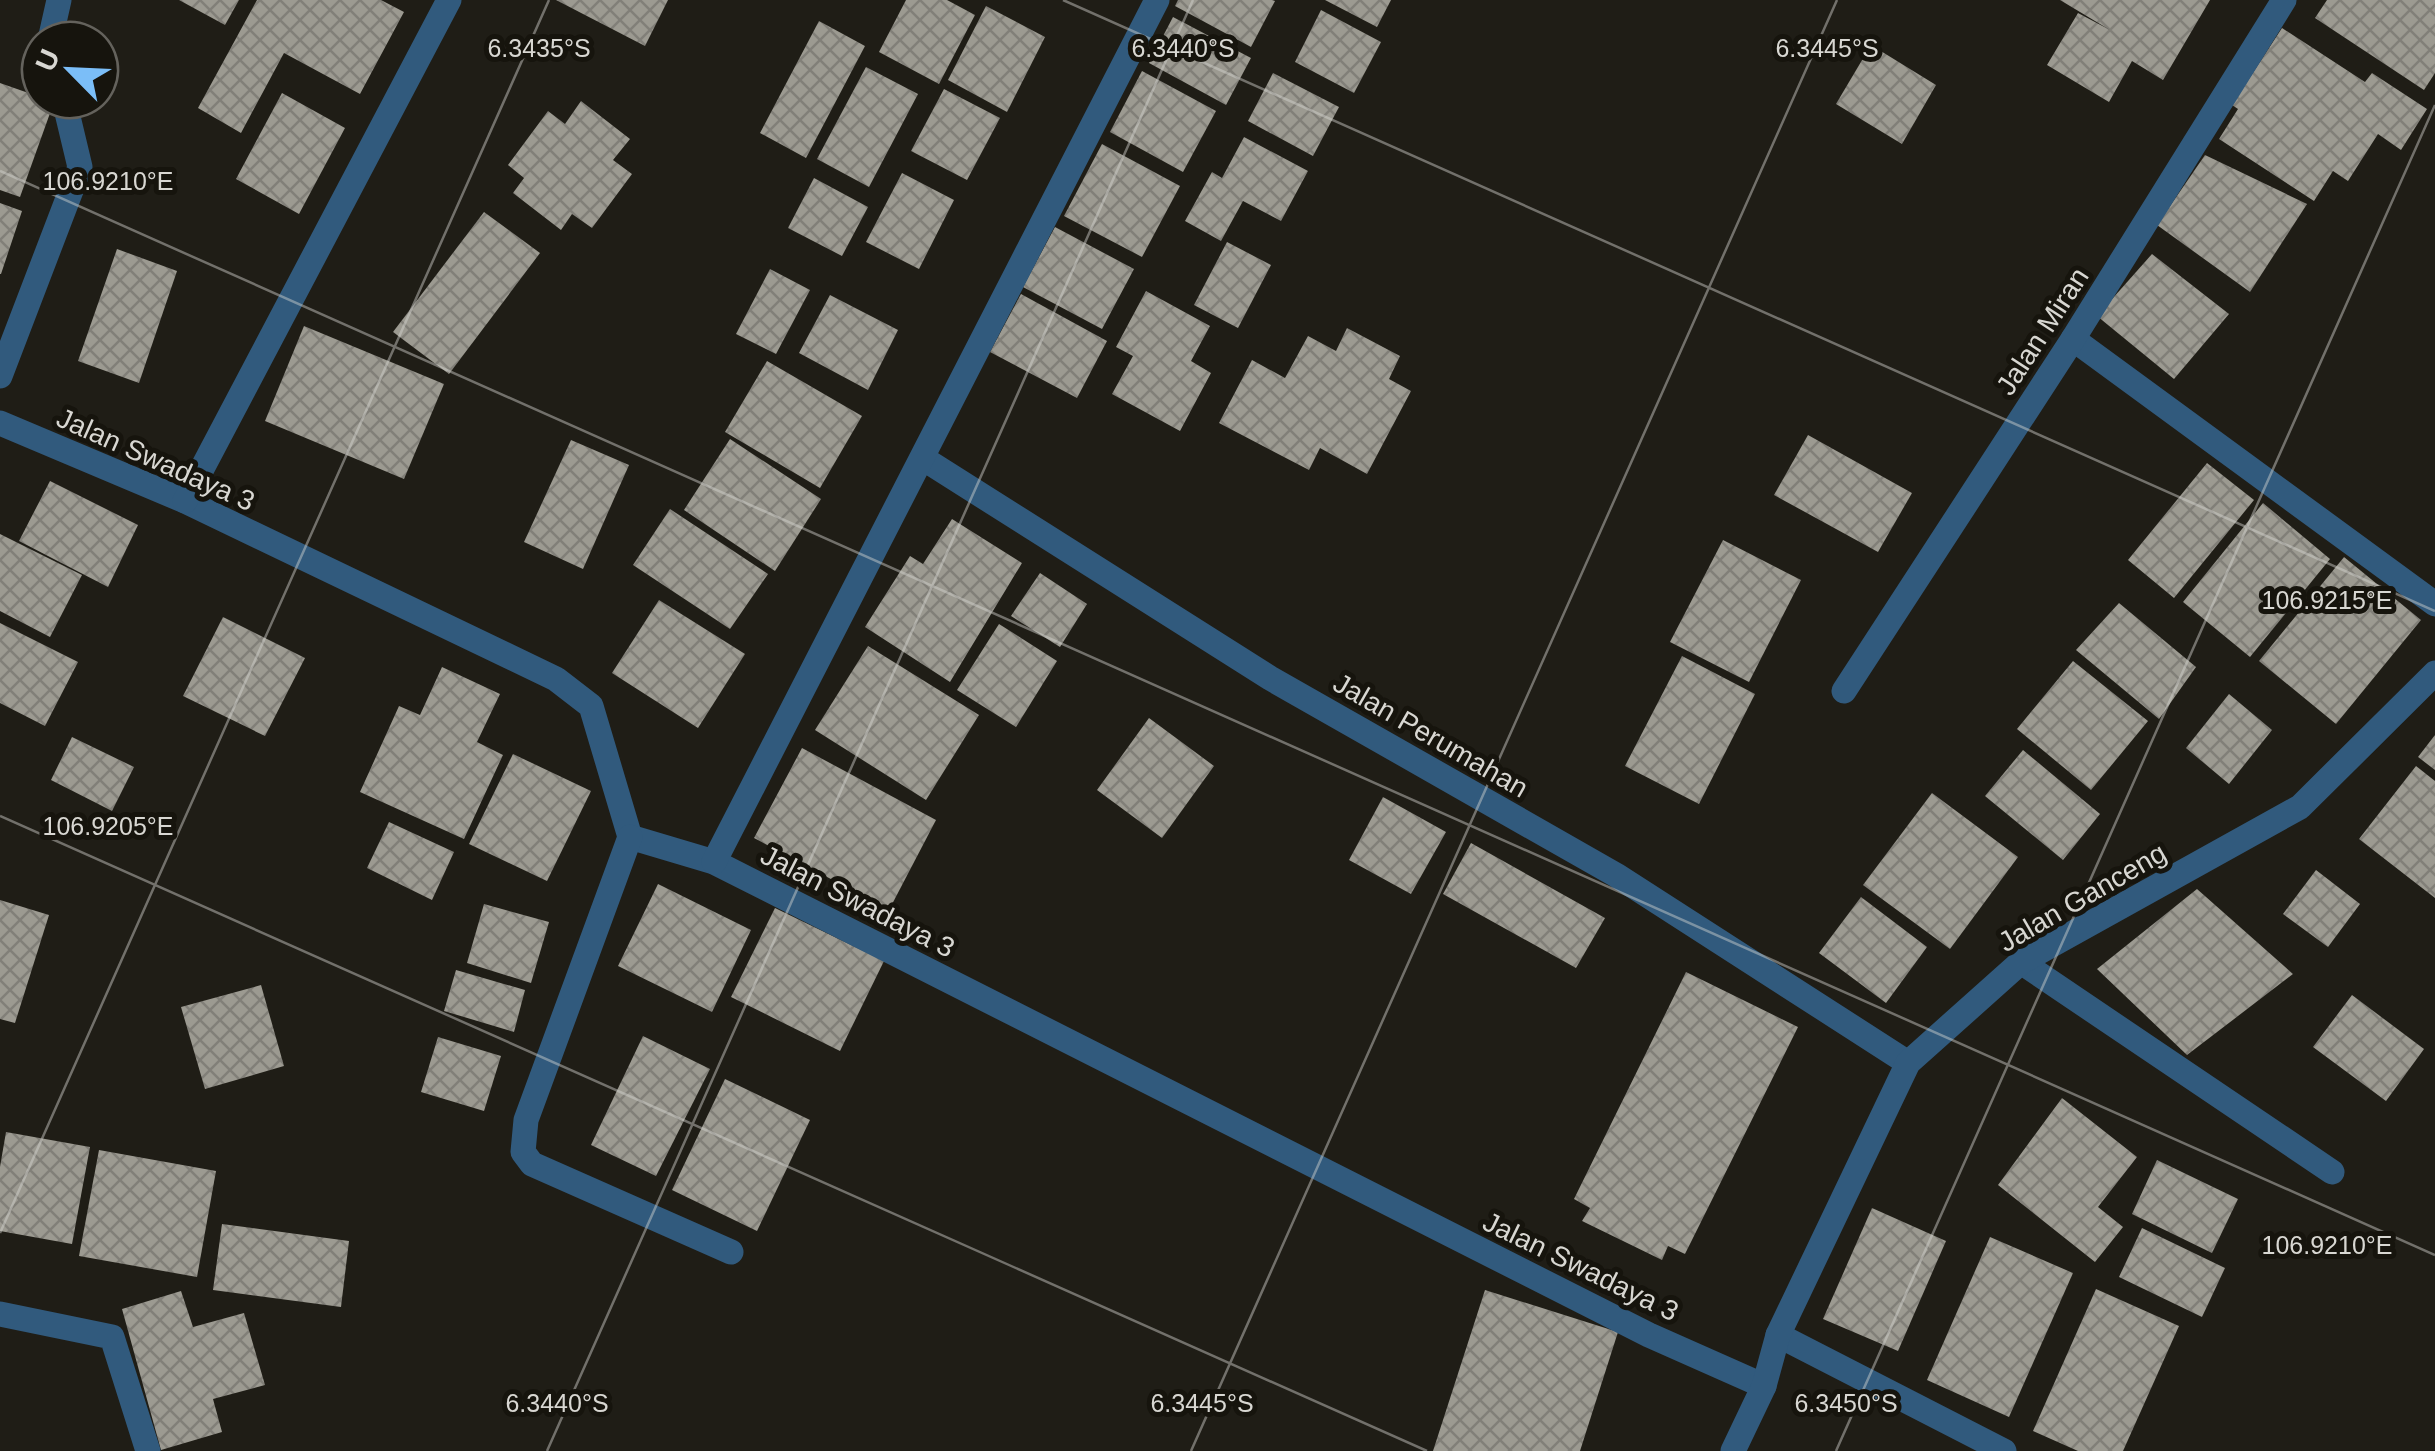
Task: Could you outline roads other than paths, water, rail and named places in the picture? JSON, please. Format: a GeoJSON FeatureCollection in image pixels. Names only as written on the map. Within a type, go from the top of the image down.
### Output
{"type":"FeatureCollection","features":[{"type":"Feature","properties":{"kind":"street"},"geometry":{"type":"LineString","coordinates":[[185,501],[449,0]]}},
{"type":"Feature","properties":{"kind":"street"},"geometry":{"type":"LineString","coordinates":[[714,862],[1157,0]]}},
{"type":"Feature","properties":{"kind":"street","name":"Jalan Miran"},"geometry":{"type":"LineString","coordinates":[[1844,691],[2073,339],[2284,0]]}},
{"type":"Feature","properties":{"kind":"street"},"geometry":{"type":"LineString","coordinates":[[0,376],[80,167],[69,120]]}},
{"type":"Feature","properties":{"kind":"street"},"geometry":{"type":"LineString","coordinates":[[2073,339],[2435,604]]}},
{"type":"Feature","properties":{"kind":"street","name":"Jalan Swadaya 3"},"geometry":{"type":"LineString","coordinates":[[0,424],[185,501],[556,679],[591,706],[630,837],[714,862],[1649,1335],[1764,1386]]}},
{"type":"Feature","properties":{"kind":"street","name":"Jalan Perumahan"},"geometry":{"type":"LineString","coordinates":[[924,459],[1270,678],[1616,876],[1908,1063]]}},
{"type":"Feature","properties":{"kind":"street","name":"Jalan Ganceng"},"geometry":{"type":"LineString","coordinates":[[1733,1451],[1764,1386],[1778,1335],[1908,1063],[2021,962],[2300,807],[2435,673]]}},
{"type":"Feature","properties":{"kind":"street"},"geometry":{"type":"LineString","coordinates":[[630,837],[526,1120],[523,1152],[532,1164],[731,1252]]}},
{"type":"Feature","properties":{"kind":"street"},"geometry":{"type":"LineString","coordinates":[[2021,962],[2332,1172]]}},
{"type":"Feature","properties":{"kind":"street"},"geometry":{"type":"LineString","coordinates":[[0,1314],[112,1338],[148,1451]]}},
{"type":"Feature","properties":{"kind":"street"},"geometry":{"type":"LineString","coordinates":[[1778,1335],[2004,1451]]}}]}
